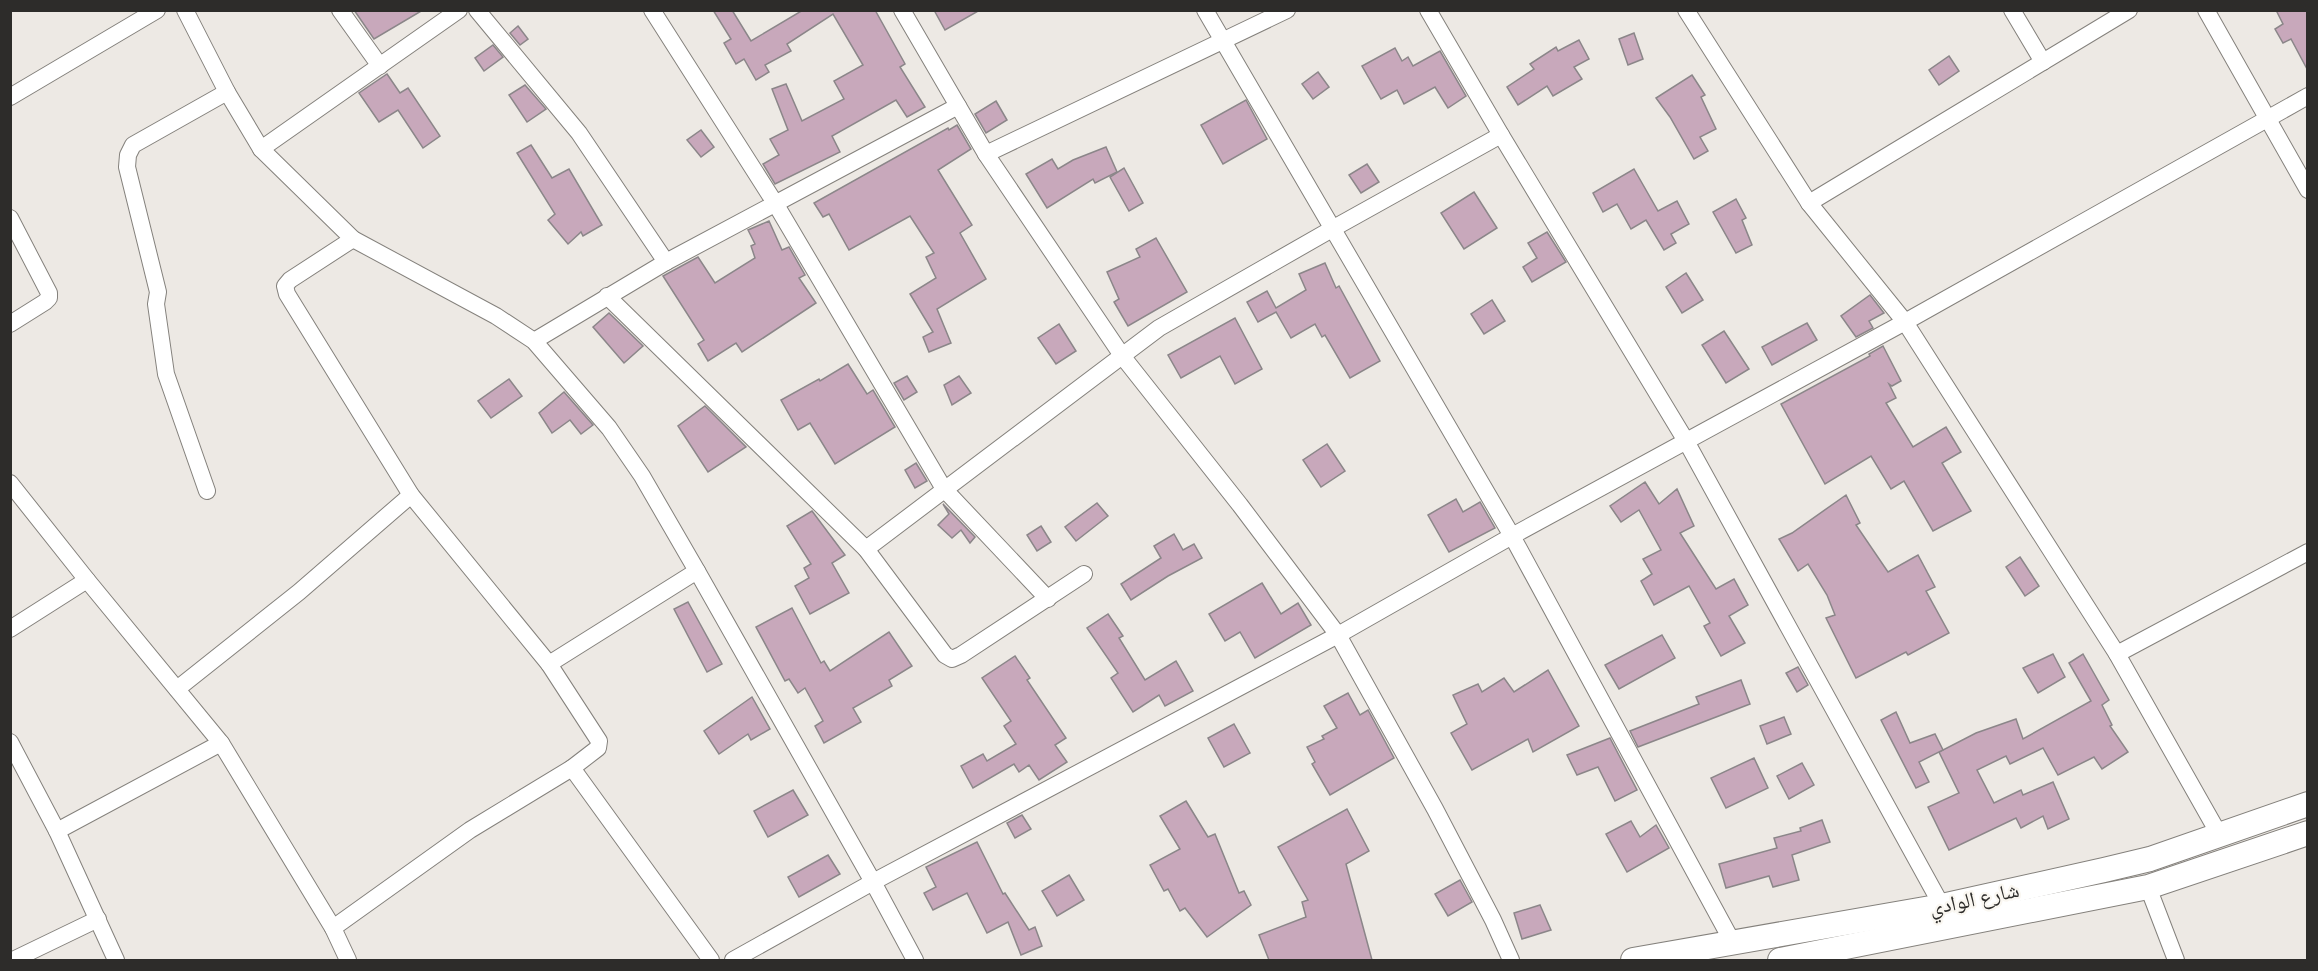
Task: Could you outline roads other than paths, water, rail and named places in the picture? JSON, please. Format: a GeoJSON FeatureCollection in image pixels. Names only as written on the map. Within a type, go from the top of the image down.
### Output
{"type":"FeatureCollection","features":[{"type":"Feature","properties":{"kind":"main road","name":"شارع الوادي"},"geometry":{"type":"LineString","coordinates":[[1633,960],[1942,906],[2150,859],[2307,804]]}},
{"type":"Feature","properties":{"kind":"main road","name":"شارع الوادي"},"geometry":{"type":"LineString","coordinates":[[1780,960],[2148,887],[2307,833]]}},
{"type":"Feature","properties":{"kind":"street"},"geometry":{"type":"LineString","coordinates":[[10,97],[157,10]]}},
{"type":"Feature","properties":{"kind":"street"},"geometry":{"type":"LineString","coordinates":[[184,10],[227,92],[261,149],[353,239],[496,316],[534,341],[622,447],[642,476],[697,571],[915,960]]}},
{"type":"Feature","properties":{"kind":"street"},"geometry":{"type":"LineString","coordinates":[[340,10],[380,66]]}},
{"type":"Feature","properties":{"kind":"street"},"geometry":{"type":"LineString","coordinates":[[261,149],[459,10]]}},
{"type":"Feature","properties":{"kind":"street"},"geometry":{"type":"LineString","coordinates":[[477,10],[579,133],[666,262]]}},
{"type":"Feature","properties":{"kind":"street"},"geometry":{"type":"LineString","coordinates":[[652,10],[775,204],[944,489],[1048,599]]}},
{"type":"Feature","properties":{"kind":"street"},"geometry":{"type":"LineString","coordinates":[[902,10],[986,154],[1123,357],[1338,634],[1440,819],[1493,920],[1511,960]]}},
{"type":"Feature","properties":{"kind":"street"},"geometry":{"type":"LineString","coordinates":[[1205,10],[1512,536],[1733,943]]}},
{"type":"Feature","properties":{"kind":"street"},"geometry":{"type":"LineString","coordinates":[[986,154],[1287,10]]}},
{"type":"Feature","properties":{"kind":"street"},"geometry":{"type":"LineString","coordinates":[[1428,10],[1686,441],[1942,906]]}},
{"type":"Feature","properties":{"kind":"street"},"geometry":{"type":"LineString","coordinates":[[1686,10],[1809,203],[1905,322],[2117,654],[2220,836]]}},
{"type":"Feature","properties":{"kind":"street"},"geometry":{"type":"LineString","coordinates":[[2012,10],[2043,62]]}},
{"type":"Feature","properties":{"kind":"street"},"geometry":{"type":"LineString","coordinates":[[1809,203],[2129,10]]}},
{"type":"Feature","properties":{"kind":"street"},"geometry":{"type":"LineString","coordinates":[[2208,11],[2307,190]]}},
{"type":"Feature","properties":{"kind":"street"},"geometry":{"type":"LineString","coordinates":[[207,491],[166,374],[156,304],[158,292],[127,167],[128,155],[133,145],[227,92]]}},
{"type":"Feature","properties":{"kind":"street"},"geometry":{"type":"LineString","coordinates":[[733,960],[873,882],[1338,634],[1512,536],[1905,322],[2307,96]]}},
{"type":"Feature","properties":{"kind":"street"},"geometry":{"type":"LineString","coordinates":[[534,341],[666,262],[958,106]]}},
{"type":"Feature","properties":{"kind":"street"},"geometry":{"type":"LineString","coordinates":[[866,549],[1159,328],[1501,135]]}},
{"type":"Feature","properties":{"kind":"street"},"geometry":{"type":"LineString","coordinates":[[10,218],[49,293],[49,298],[10,324]]}},
{"type":"Feature","properties":{"kind":"street"},"geometry":{"type":"LineString","coordinates":[[333,928],[470,830],[572,768],[598,748],[599,741],[549,664],[411,495],[287,294],[285,286],[290,280],[353,239]]}},
{"type":"Feature","properties":{"kind":"street"},"geometry":{"type":"LineString","coordinates":[[607,297],[866,549],[945,655],[952,659],[1084,574]]}},
{"type":"Feature","properties":{"kind":"street"},"geometry":{"type":"LineString","coordinates":[[10,483],[221,743],[333,928],[348,960]]}},
{"type":"Feature","properties":{"kind":"street"},"geometry":{"type":"LineString","coordinates":[[177,689],[299,592],[411,495]]}},
{"type":"Feature","properties":{"kind":"street"},"geometry":{"type":"LineString","coordinates":[[2117,654],[2307,552]]}},
{"type":"Feature","properties":{"kind":"street"},"geometry":{"type":"LineString","coordinates":[[549,664],[697,571]]}},
{"type":"Feature","properties":{"kind":"street"},"geometry":{"type":"LineString","coordinates":[[10,629],[87,580]]}},
{"type":"Feature","properties":{"kind":"street"},"geometry":{"type":"LineString","coordinates":[[10,742],[57,831],[116,960]]}},
{"type":"Feature","properties":{"kind":"street"},"geometry":{"type":"LineString","coordinates":[[57,831],[221,743]]}},
{"type":"Feature","properties":{"kind":"street"},"geometry":{"type":"LineString","coordinates":[[572,768],[711,960]]}},
{"type":"Feature","properties":{"kind":"street"},"geometry":{"type":"LineString","coordinates":[[2148,887],[2176,960]]}},
{"type":"Feature","properties":{"kind":"street"},"geometry":{"type":"LineString","coordinates":[[13,960],[98,919]]}}]}
